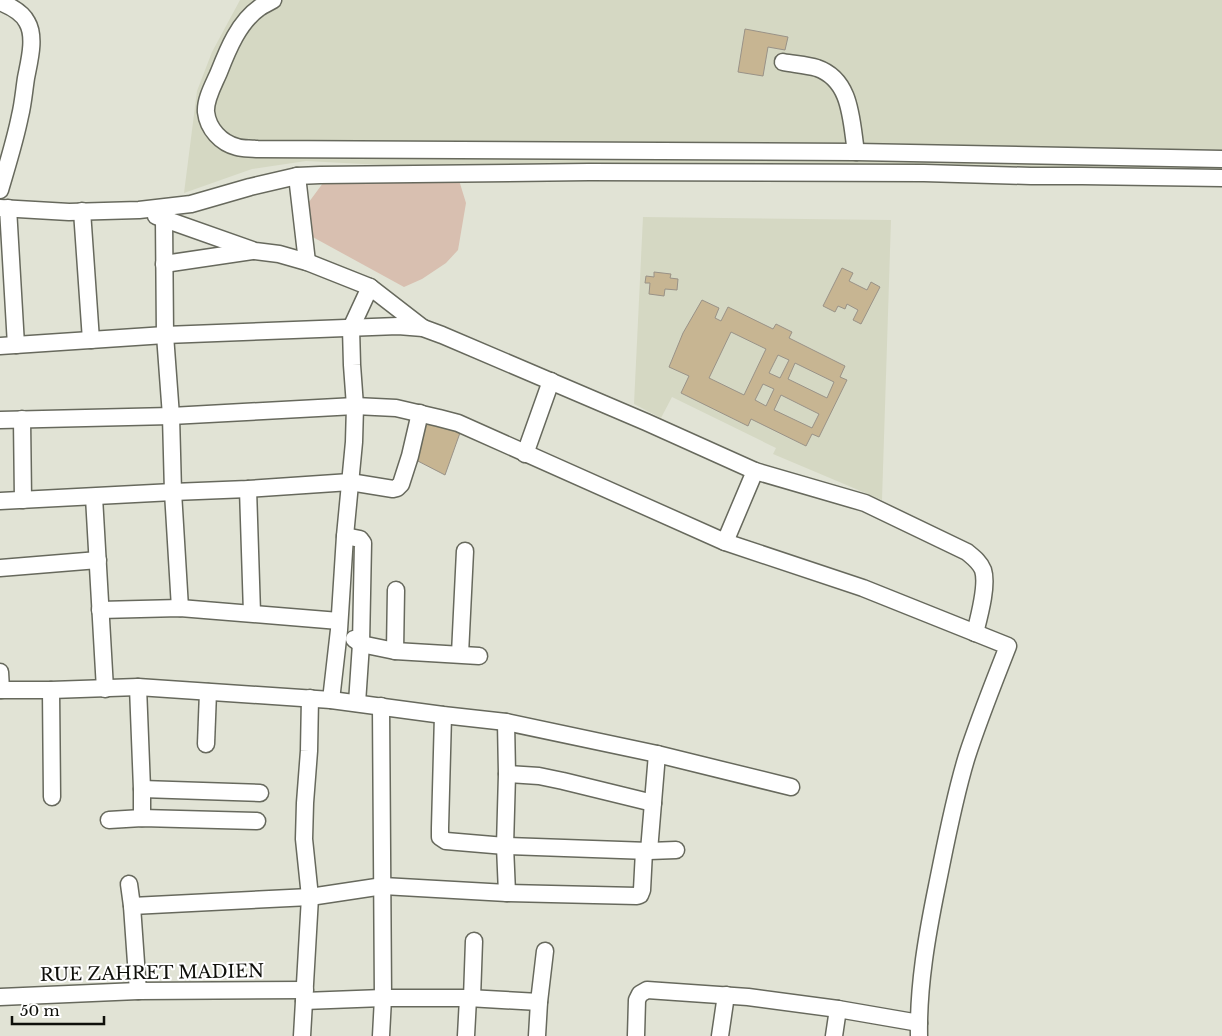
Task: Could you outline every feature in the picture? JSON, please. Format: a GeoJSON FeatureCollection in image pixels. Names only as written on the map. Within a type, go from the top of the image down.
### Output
{"type":"FeatureCollection","features":[{"type":"Feature","properties":{"kind":"street"},"geometry":{"type":"LineString","coordinates":[[273,0],[258,8],[246,20],[236,35],[209,96],[206,112],[211,128],[222,141],[238,147],[267,149],[856,152],[1222,159]]}},
{"type":"Feature","properties":{"kind":"street"},"geometry":{"type":"LineString","coordinates":[[0,2],[8,5],[28,22],[32,49],[13,148],[0,190]]}},
{"type":"Feature","properties":{"kind":"street"},"geometry":{"type":"LineString","coordinates":[[783,62],[816,67],[828,73],[838,82],[845,94],[856,152]]}},
{"type":"Feature","properties":{"kind":"street"},"geometry":{"type":"LineString","coordinates":[[423,328],[398,326],[165,335],[8,345],[4,208],[82,211],[139,210],[191,204],[297,176],[320,175],[589,172],[1222,178]]}},
{"type":"Feature","properties":{"kind":"street"},"geometry":{"type":"LineString","coordinates":[[297,176],[307,262]]}},
{"type":"Feature","properties":{"kind":"street"},"geometry":{"type":"LineString","coordinates":[[139,210],[254,251],[279,254],[307,262],[370,287],[423,328],[551,381],[755,471],[865,503],[967,552],[977,560],[983,570],[985,585],[976,633]]}},
{"type":"Feature","properties":{"kind":"street"},"geometry":{"type":"LineString","coordinates":[[82,211],[91,340]]}},
{"type":"Feature","properties":{"kind":"street"},"geometry":{"type":"LineString","coordinates":[[164,220],[165,335],[171,416],[173,492],[180,608]]}},
{"type":"Feature","properties":{"kind":"street"},"geometry":{"type":"LineString","coordinates":[[164,264],[254,251]]}},
{"type":"Feature","properties":{"kind":"street"},"geometry":{"type":"LineString","coordinates":[[331,700],[354,442],[355,406],[351,328],[370,287]]}},
{"type":"Feature","properties":{"kind":"street"},"geometry":{"type":"LineString","coordinates":[[526,454],[551,381]]}},
{"type":"Feature","properties":{"kind":"street"},"geometry":{"type":"LineString","coordinates":[[0,420],[171,416],[355,406],[396,408],[420,413],[458,423],[725,542],[863,588],[1008,646],[967,756],[955,800],[933,906],[924,962],[919,1029],[838,1009],[748,997],[647,990],[640,994],[637,1000],[636,1036]]}},
{"type":"Feature","properties":{"kind":"street"},"geometry":{"type":"LineString","coordinates":[[0,501],[350,482],[393,489],[401,484],[420,413]]}},
{"type":"Feature","properties":{"kind":"street"},"geometry":{"type":"LineString","coordinates":[[22,419],[23,500]]}},
{"type":"Feature","properties":{"kind":"street"},"geometry":{"type":"LineString","coordinates":[[725,542],[755,471]]}},
{"type":"Feature","properties":{"kind":"street"},"geometry":{"type":"LineString","coordinates":[[248,489],[252,613]]}},
{"type":"Feature","properties":{"kind":"street"},"geometry":{"type":"LineString","coordinates":[[94,497],[105,688]]}},
{"type":"Feature","properties":{"kind":"street"},"geometry":{"type":"LineString","coordinates":[[345,536],[360,539],[363,543],[361,644],[357,703]]}},
{"type":"Feature","properties":{"kind":"street"},"geometry":{"type":"LineString","coordinates":[[460,654],[465,551]]}},
{"type":"Feature","properties":{"kind":"street"},"geometry":{"type":"LineString","coordinates":[[0,568],[98,560]]}},
{"type":"Feature","properties":{"kind":"street"},"geometry":{"type":"LineString","coordinates":[[395,651],[396,590]]}},
{"type":"Feature","properties":{"kind":"street"},"geometry":{"type":"LineString","coordinates":[[100,610],[180,608],[252,613],[339,625],[361,644],[395,651],[479,656]]}},
{"type":"Feature","properties":{"kind":"street"},"geometry":{"type":"LineString","coordinates":[[0,672],[0,690],[138,687],[310,698],[381,706],[443,716],[506,722],[657,754],[791,786]]}},
{"type":"Feature","properties":{"kind":"street"},"geometry":{"type":"LineString","coordinates":[[138,687],[142,818]]}},
{"type":"Feature","properties":{"kind":"street"},"geometry":{"type":"LineString","coordinates":[[51,690],[52,797]]}},
{"type":"Feature","properties":{"kind":"street"},"geometry":{"type":"LineString","coordinates":[[206,744],[208,692]]}},
{"type":"Feature","properties":{"kind":"street"},"geometry":{"type":"LineString","coordinates":[[302,1036],[310,897],[304,839],[310,698]]}},
{"type":"Feature","properties":{"kind":"street"},"geometry":{"type":"LineString","coordinates":[[381,706],[383,886],[381,1036]]}},
{"type":"Feature","properties":{"kind":"street"},"geometry":{"type":"LineString","coordinates":[[443,716],[440,837],[446,841],[505,846],[646,851],[676,850]]}},
{"type":"Feature","properties":{"kind":"street"},"geometry":{"type":"LineString","coordinates":[[506,722],[505,846],[507,893]]}},
{"type":"Feature","properties":{"kind":"street"},"geometry":{"type":"LineString","coordinates":[[132,906],[310,897],[383,886],[507,893],[637,896],[642,890],[657,754]]}},
{"type":"Feature","properties":{"kind":"street"},"geometry":{"type":"LineString","coordinates":[[507,774],[563,780],[653,803]]}},
{"type":"Feature","properties":{"kind":"street"},"geometry":{"type":"LineString","coordinates":[[142,789],[260,793]]}},
{"type":"Feature","properties":{"kind":"street"},"geometry":{"type":"LineString","coordinates":[[109,820],[142,818],[257,821]]}},
{"type":"Feature","properties":{"kind":"street"},"geometry":{"type":"LineString","coordinates":[[129,884],[138,991]]}},
{"type":"Feature","properties":{"kind":"street"},"geometry":{"type":"LineString","coordinates":[[466,1036],[474,941]]}},
{"type":"Feature","properties":{"kind":"street"},"geometry":{"type":"LineString","coordinates":[[537,1036],[545,951]]}},
{"type":"Feature","properties":{"kind":"street","name":"RUE ZAHRET MADIEN"},"geometry":{"type":"LineString","coordinates":[[0,997],[138,991],[383,998],[470,998],[539,1002]]}},
{"type":"Feature","properties":{"kind":"street"},"geometry":{"type":"LineString","coordinates":[[720,1036],[726,996]]}},
{"type":"Feature","properties":{"kind":"street"},"geometry":{"type":"LineString","coordinates":[[834,1036],[838,1009]]}},
{"type":"Feature","properties":{"kind":"shaded area"},"geometry":{"type":"Polygon","coordinates":[[[240,0],[1222,0],[1222,175],[888,169],[382,165],[306,161],[252,169],[184,193],[197,91],[212,52],[240,0]]]}},
{"type":"Feature","properties":{"kind":"shaded area"},"geometry":{"type":"Polygon","coordinates":[[[372,177],[458,177],[466,203],[458,250],[446,263],[422,279],[404,287],[309,235],[309,202],[323,183],[364,184],[372,177]]]}},
{"type":"Feature","properties":{"kind":"shaded area"},"geometry":{"type":"Polygon","coordinates":[[[643,217],[891,220],[882,500],[773,454],[776,448],[672,397],[661,418],[634,404],[643,217]]]}},
{"type":"Feature","properties":{"kind":"building"},"geometry":{"type":"Polygon","coordinates":[[[745,29],[788,37],[785,50],[768,47],[763,76],[738,72],[745,29]]]}},
{"type":"Feature","properties":{"kind":"building"},"geometry":{"type":"Polygon","coordinates":[[[842,268],[853,273],[849,281],[867,290],[871,282],[880,287],[861,324],[853,320],[858,310],[847,304],[845,309],[838,306],[835,312],[823,306],[842,268]]]}},
{"type":"Feature","properties":{"kind":"building"},"geometry":{"type":"Polygon","coordinates":[[[654,272],[671,274],[670,278],[678,279],[677,290],[665,289],[664,296],[649,294],[650,283],[645,283],[646,276],[654,277],[654,272]]]}},
{"type":"Feature","properties":{"kind":"building"},"geometry":{"type":"Polygon","coordinates":[[[702,300],[719,308],[715,318],[721,321],[728,307],[773,329],[776,324],[792,332],[789,338],[845,366],[840,377],[847,380],[819,437],[812,434],[806,446],[751,419],[748,426],[681,393],[689,376],[669,367],[683,333],[702,300]],[[731,332],[709,378],[744,395],[766,349],[731,332]],[[778,355],[769,373],[780,378],[789,360],[778,355]],[[795,363],[788,379],[827,398],[834,382],[795,363]],[[763,384],[755,400],[766,406],[774,389],[763,384]],[[781,395],[774,410],[812,428],[819,414],[781,395]]]}},
{"type":"Feature","properties":{"kind":"building"},"geometry":{"type":"Polygon","coordinates":[[[422,415],[461,430],[445,475],[412,458],[422,415]]]}}]}
